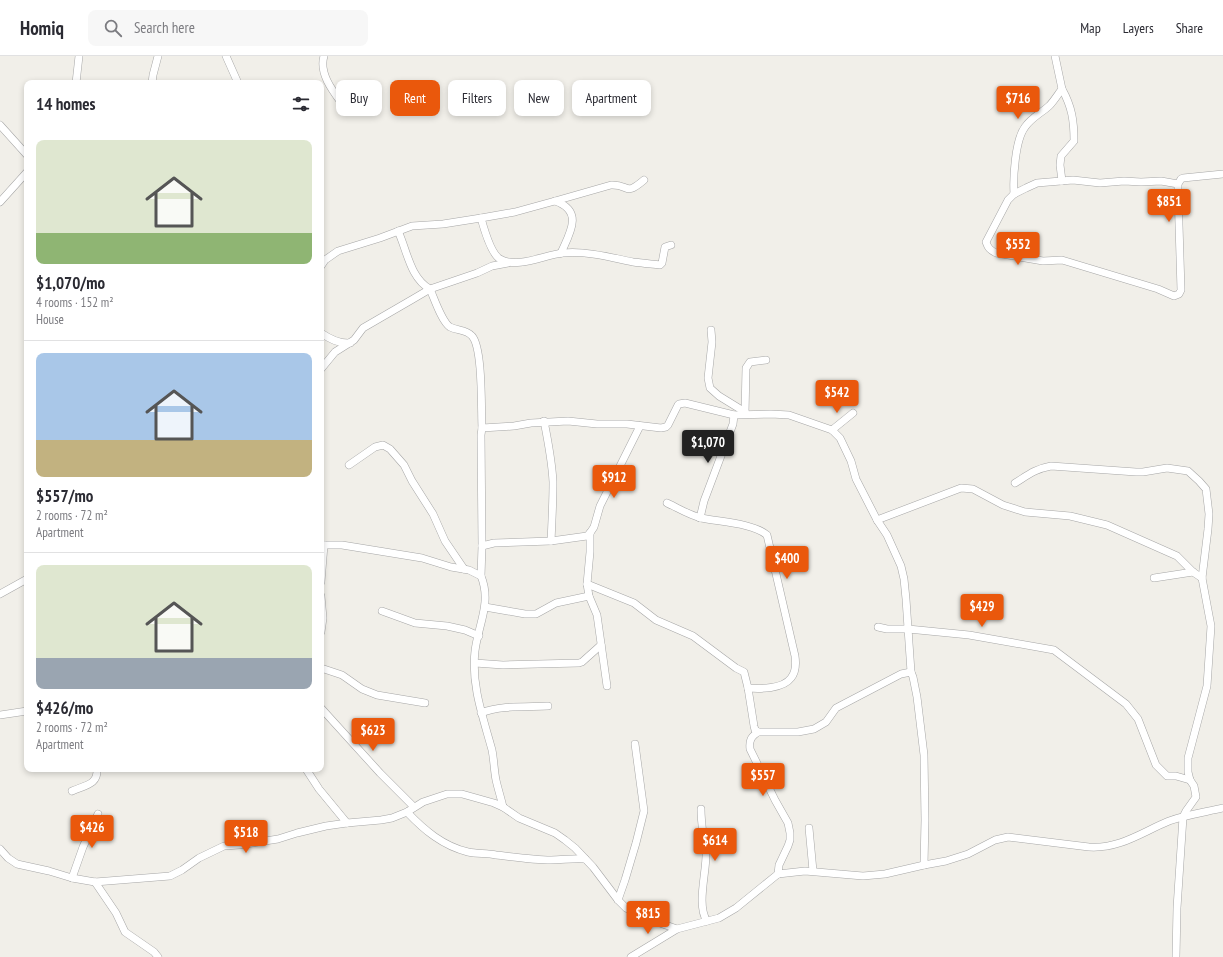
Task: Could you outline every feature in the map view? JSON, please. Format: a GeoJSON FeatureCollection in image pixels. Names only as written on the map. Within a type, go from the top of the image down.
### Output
{"type":"FeatureCollection","features":[{"type":"Feature","properties":{"kind":"street"},"geometry":{"type":"LineString","coordinates":[[76,80],[79,56]]}},
{"type":"Feature","properties":{"kind":"street"},"geometry":{"type":"LineString","coordinates":[[152,80],[158,56]]}},
{"type":"Feature","properties":{"kind":"street"},"geometry":{"type":"LineString","coordinates":[[226,56],[237,80]]}},
{"type":"Feature","properties":{"kind":"street"},"geometry":{"type":"LineString","coordinates":[[324,56],[322,64],[325,77],[336,94]]}},
{"type":"Feature","properties":{"kind":"street"},"geometry":{"type":"LineString","coordinates":[[1055,56],[1062,89],[1069,102],[1074,126],[1074,141],[1061,156],[1060,165],[1062,181]]}},
{"type":"Feature","properties":{"kind":"street"},"geometry":{"type":"LineString","coordinates":[[1014,194],[1014,168],[1021,135],[1025,127],[1048,106],[1062,89]]}},
{"type":"Feature","properties":{"kind":"street"},"geometry":{"type":"LineString","coordinates":[[0,125],[24,152]]}},
{"type":"Feature","properties":{"kind":"street"},"geometry":{"type":"LineString","coordinates":[[1178,184],[1161,181],[1124,181],[1100,183],[1073,180],[1037,183],[1014,194],[1008,200],[986,242],[987,247],[990,251],[996,253],[1043,261],[1062,260],[1158,289],[1174,296],[1179,294],[1181,290],[1178,184],[1181,179],[1188,177],[1223,174]]}},
{"type":"Feature","properties":{"kind":"street"},"geometry":{"type":"LineString","coordinates":[[0,202],[24,175]]}},
{"type":"Feature","properties":{"kind":"street"},"geometry":{"type":"LineString","coordinates":[[324,262],[338,251],[418,225],[443,224],[515,212],[611,184],[632,189],[644,180]]}},
{"type":"Feature","properties":{"kind":"street"},"geometry":{"type":"LineString","coordinates":[[555,201],[571,211],[573,222],[561,253]]}},
{"type":"Feature","properties":{"kind":"street"},"geometry":{"type":"LineString","coordinates":[[481,218],[493,253],[498,258],[508,263]]}},
{"type":"Feature","properties":{"kind":"street"},"geometry":{"type":"LineString","coordinates":[[398,231],[403,241],[407,256],[418,278],[424,286],[430,289],[440,313],[449,326],[466,331],[471,335],[477,345],[482,428],[481,576],[485,588],[485,607],[475,650],[476,690],[492,752],[502,807]]}},
{"type":"Feature","properties":{"kind":"street"},"geometry":{"type":"LineString","coordinates":[[324,365],[335,352],[357,337],[363,328],[430,289],[477,273],[492,266],[561,253],[576,252],[660,265],[662,263],[665,247],[671,245]]}},
{"type":"Feature","properties":{"kind":"street"},"geometry":{"type":"LineString","coordinates":[[711,330],[712,342],[708,378],[710,388],[719,396],[745,413]]}},
{"type":"Feature","properties":{"kind":"street"},"geometry":{"type":"LineString","coordinates":[[324,335],[338,342],[351,342]]}},
{"type":"Feature","properties":{"kind":"street"},"geometry":{"type":"LineString","coordinates":[[745,413],[746,368],[750,362],[766,360]]}},
{"type":"Feature","properties":{"kind":"street"},"geometry":{"type":"LineString","coordinates":[[482,428],[514,426],[544,421],[627,424],[661,428],[668,425],[679,404],[685,403],[734,415],[745,413],[789,415],[832,430],[840,438],[851,461],[856,479],[877,520],[887,535],[904,579],[911,672],[917,697],[924,755],[924,865]]}},
{"type":"Feature","properties":{"kind":"street"},"geometry":{"type":"LineString","coordinates":[[832,430],[853,413]]}},
{"type":"Feature","properties":{"kind":"street"},"geometry":{"type":"LineString","coordinates":[[700,518],[704,501],[733,424],[734,415]]}},
{"type":"Feature","properties":{"kind":"street"},"geometry":{"type":"LineString","coordinates":[[544,421],[553,480],[551,541]]}},
{"type":"Feature","properties":{"kind":"street"},"geometry":{"type":"LineString","coordinates":[[482,546],[494,543],[551,541],[587,536],[594,527],[600,506],[640,426]]}},
{"type":"Feature","properties":{"kind":"street"},"geometry":{"type":"LineString","coordinates":[[349,465],[375,447],[383,445],[390,449],[404,465],[412,481],[433,514],[445,541],[464,569]]}},
{"type":"Feature","properties":{"kind":"street"},"geometry":{"type":"LineString","coordinates":[[1015,483],[1033,471],[1051,466],[1136,472],[1167,468],[1188,471],[1206,489],[1209,514],[1202,578],[1211,626],[1207,686],[1188,758],[1188,772],[1190,780],[1194,786],[1196,798],[1183,817],[1177,908],[1176,957]]}},
{"type":"Feature","properties":{"kind":"street"},"geometry":{"type":"LineString","coordinates":[[877,520],[961,488],[973,489],[1003,504],[1025,512],[1070,516],[1107,525],[1177,556],[1193,572],[1202,578]]}},
{"type":"Feature","properties":{"kind":"street"},"geometry":{"type":"LineString","coordinates":[[667,503],[700,518],[731,523],[762,531],[767,535],[796,663],[794,673],[790,680],[771,688],[748,688]]}},
{"type":"Feature","properties":{"kind":"street"},"geometry":{"type":"LineString","coordinates":[[590,533],[587,584],[589,596],[597,615],[607,686]]}},
{"type":"Feature","properties":{"kind":"street"},"geometry":{"type":"LineString","coordinates":[[324,544],[342,545],[422,558],[450,567],[464,569],[481,576]]}},
{"type":"Feature","properties":{"kind":"street"},"geometry":{"type":"LineString","coordinates":[[1154,578],[1193,572]]}},
{"type":"Feature","properties":{"kind":"street"},"geometry":{"type":"LineString","coordinates":[[0,594],[24,582]]}},
{"type":"Feature","properties":{"kind":"street"},"geometry":{"type":"LineString","coordinates":[[587,584],[634,603],[656,620],[693,636],[736,668],[744,672],[754,726],[755,730],[758,732]]}},
{"type":"Feature","properties":{"kind":"street"},"geometry":{"type":"LineString","coordinates":[[485,607],[525,614],[536,614],[556,603],[589,596]]}},
{"type":"Feature","properties":{"kind":"street"},"geometry":{"type":"LineString","coordinates":[[382,611],[415,623],[448,626],[465,630],[479,636]]}},
{"type":"Feature","properties":{"kind":"street"},"geometry":{"type":"LineString","coordinates":[[878,627],[887,630],[908,629],[969,635],[1054,650],[1126,704],[1138,719],[1156,765],[1167,776],[1176,776],[1190,780]]}},
{"type":"Feature","properties":{"kind":"street"},"geometry":{"type":"LineString","coordinates":[[475,663],[503,665],[579,663],[601,645]]}},
{"type":"Feature","properties":{"kind":"street"},"geometry":{"type":"LineString","coordinates":[[324,669],[342,675],[362,689],[377,695],[425,703]]}},
{"type":"Feature","properties":{"kind":"street"},"geometry":{"type":"LineString","coordinates":[[778,874],[779,866],[790,840],[790,833],[788,823],[774,800],[750,748],[749,741],[752,736],[758,732],[798,732],[814,729],[826,722],[836,708],[901,674],[911,672]]}},
{"type":"Feature","properties":{"kind":"street"},"geometry":{"type":"LineString","coordinates":[[482,713],[505,708],[548,706]]}},
{"type":"Feature","properties":{"kind":"street"},"geometry":{"type":"LineString","coordinates":[[0,715],[24,711]]}},
{"type":"Feature","properties":{"kind":"street"},"geometry":{"type":"LineString","coordinates":[[324,711],[380,773],[414,807]]}},
{"type":"Feature","properties":{"kind":"street"},"geometry":{"type":"LineString","coordinates":[[618,900],[636,843],[644,810],[635,744]]}},
{"type":"Feature","properties":{"kind":"street"},"geometry":{"type":"LineString","coordinates":[[72,791],[94,782],[97,772]]}},
{"type":"Feature","properties":{"kind":"street"},"geometry":{"type":"LineString","coordinates":[[308,772],[319,789],[347,823]]}},
{"type":"Feature","properties":{"kind":"street"},"geometry":{"type":"LineString","coordinates":[[0,849],[8,858],[17,864],[72,878],[95,882],[170,876],[182,870],[199,858],[224,846],[278,839],[311,830],[347,823],[381,820],[400,815],[424,802],[447,794],[456,793],[474,797],[502,807],[519,818],[555,833],[565,840],[585,859],[626,908],[654,921],[677,928]]}},
{"type":"Feature","properties":{"kind":"street"},"geometry":{"type":"LineString","coordinates":[[631,957],[677,928],[719,918],[736,908],[778,874],[813,871],[863,876],[885,874],[958,858],[995,840],[1008,837],[1098,848],[1133,839],[1170,821],[1223,808]]}},
{"type":"Feature","properties":{"kind":"street"},"geometry":{"type":"LineString","coordinates":[[701,809],[706,852],[701,898],[704,917],[707,921]]}},
{"type":"Feature","properties":{"kind":"street"},"geometry":{"type":"LineString","coordinates":[[407,812],[420,826],[432,835],[442,841],[467,851],[525,859],[585,859]]}},
{"type":"Feature","properties":{"kind":"street"},"geometry":{"type":"LineString","coordinates":[[72,878],[83,847],[98,814]]}},
{"type":"Feature","properties":{"kind":"street"},"geometry":{"type":"LineString","coordinates":[[809,828],[813,871]]}},
{"type":"Feature","properties":{"kind":"street"},"geometry":{"type":"LineString","coordinates":[[95,882],[116,913],[125,932],[154,952],[158,957]]}}]}
